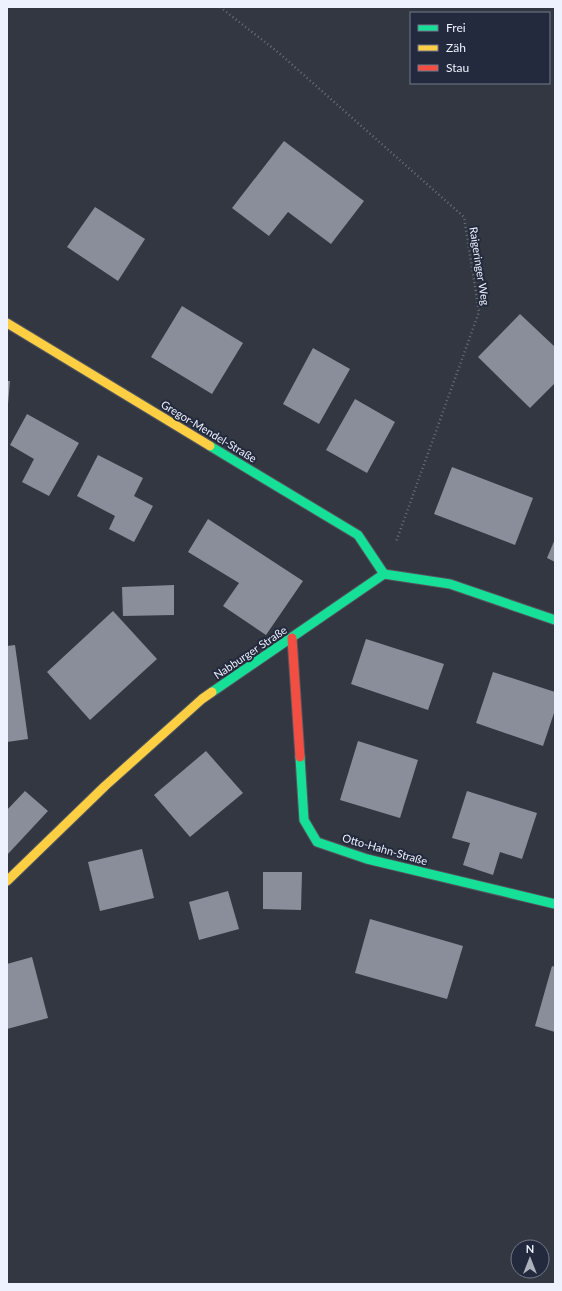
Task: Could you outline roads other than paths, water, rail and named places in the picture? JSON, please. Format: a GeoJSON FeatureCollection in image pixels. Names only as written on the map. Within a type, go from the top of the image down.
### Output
{"type":"FeatureCollection","features":[{"type":"Feature","properties":{"kind":"street","name":"Gregor-Mendel-Straße"},"geometry":{"type":"LineString","coordinates":[[7,323],[358,535],[384,574]]}},
{"type":"Feature","properties":{"kind":"street"},"geometry":{"type":"LineString","coordinates":[[384,574],[450,584],[555,620]]}},
{"type":"Feature","properties":{"kind":"street","name":"Nabburger Straße"},"geometry":{"type":"LineString","coordinates":[[7,881],[105,786],[202,699],[384,574]]}},
{"type":"Feature","properties":{"kind":"street","name":"Otto-Hahn-Straße"},"geometry":{"type":"LineString","coordinates":[[292,638],[304,820],[317,842],[367,859],[555,904]]}}]}
